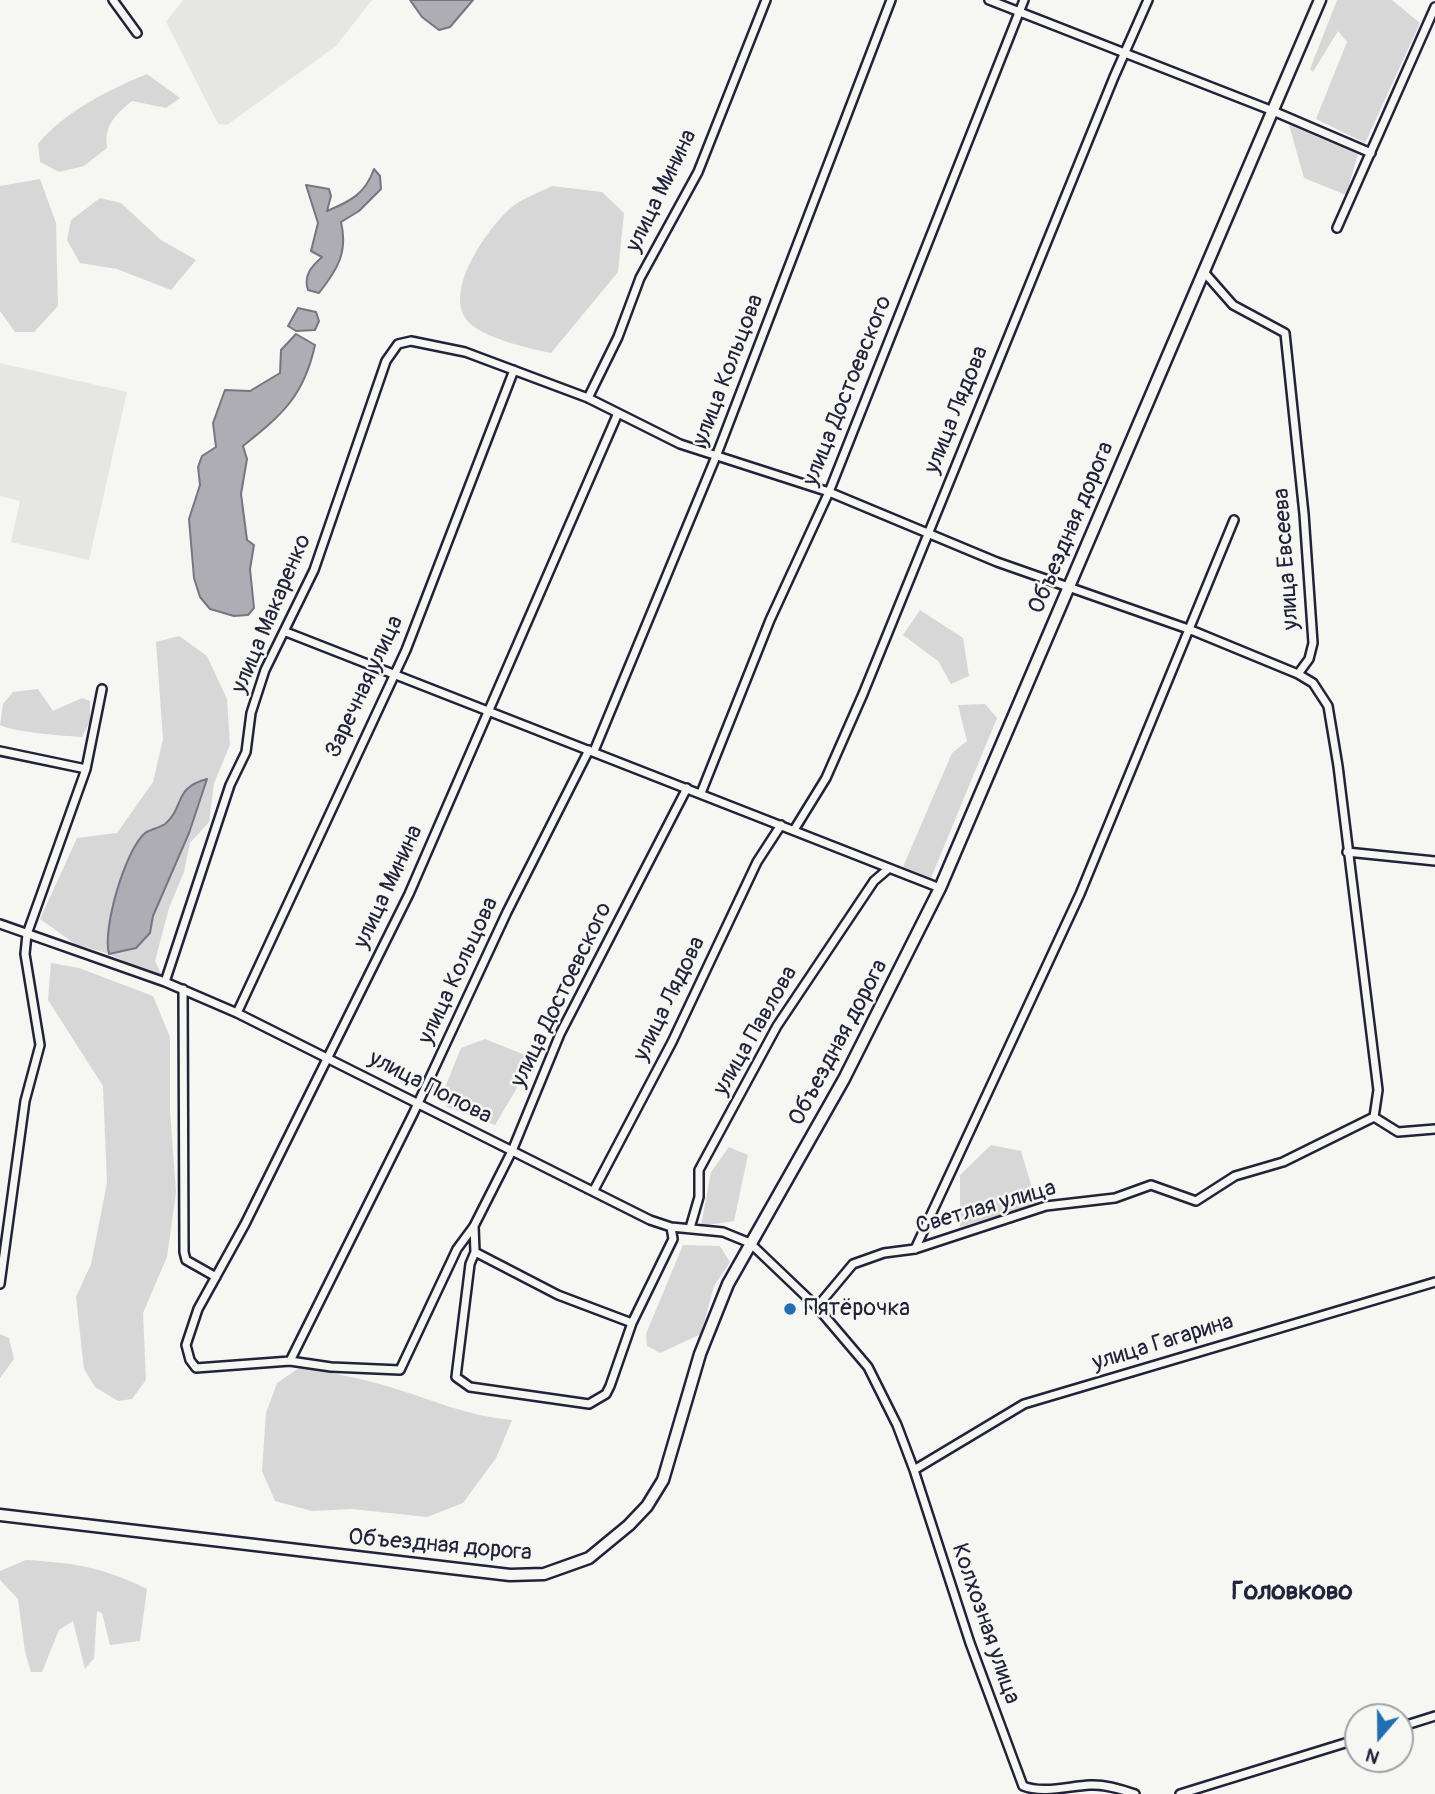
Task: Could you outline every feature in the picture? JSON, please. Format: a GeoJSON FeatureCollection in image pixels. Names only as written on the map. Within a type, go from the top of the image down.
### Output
{"type":"FeatureCollection","features":[{"type":"Feature","properties":{"kind":"main road","name":"Объездная дорога"},"geometry":{"type":"LineString","coordinates":[[0,1515],[510,1575],[544,1574],[589,1558],[610,1542],[647,1506],[663,1480],[710,1326],[750,1243],[845,1079],[940,888],[1320,0]]}},
{"type":"Feature","properties":{"kind":"street"},"geometry":{"type":"LineString","coordinates":[[113,0],[137,33]]}},
{"type":"Feature","properties":{"kind":"street","name":"улица Минина"},"geometry":{"type":"LineString","coordinates":[[588,398],[618,337],[640,278],[698,172],[766,0]]}},
{"type":"Feature","properties":{"kind":"street","name":"улица Кольцова"},"geometry":{"type":"LineString","coordinates":[[290,1361],[418,1103],[507,912],[591,750],[717,454],[891,0]]}},
{"type":"Feature","properties":{"kind":"street"},"geometry":{"type":"LineString","coordinates":[[989,0],[1273,111],[1371,153]]}},
{"type":"Feature","properties":{"kind":"street","name":"улица Достоевского"},"geometry":{"type":"LineString","coordinates":[[702,793],[770,620],[830,492],[1024,0]]}},
{"type":"Feature","properties":{"kind":"street","name":"улица Лядова"},"geometry":{"type":"LineString","coordinates":[[794,830],[827,778],[1148,0]]}},
{"type":"Feature","properties":{"kind":"street"},"geometry":{"type":"LineString","coordinates":[[1337,228],[1435,7]]}},
{"type":"Feature","properties":{"kind":"street","name":"улица Евсеева"},"geometry":{"type":"LineString","coordinates":[[1204,272],[1233,305],[1285,333],[1304,514],[1313,643],[1309,659],[1298,674]]}},
{"type":"Feature","properties":{"kind":"street","name":"улица Макаренко"},"geometry":{"type":"LineString","coordinates":[[165,982],[230,785],[246,752],[250,713],[265,670],[286,632],[334,515],[386,361],[398,344],[411,341],[434,344],[514,370]]}},
{"type":"Feature","properties":{"kind":"street"},"geometry":{"type":"LineString","coordinates":[[514,370],[588,398],[680,444],[830,492],[997,562],[1191,630],[1298,674],[1319,689],[1328,706],[1338,766],[1378,1090],[1374,1117],[1398,1132],[1435,1129]]}},
{"type":"Feature","properties":{"kind":"street","name":"Заречная улица"},"geometry":{"type":"LineString","coordinates":[[237,1013],[406,650],[514,370]]}},
{"type":"Feature","properties":{"kind":"street","name":"улица Минина"},"geometry":{"type":"LineString","coordinates":[[290,1361],[196,1368],[190,1360],[186,1345],[188,1332],[409,894],[618,413]]}},
{"type":"Feature","properties":{"kind":"street"},"geometry":{"type":"LineString","coordinates":[[915,1249],[1080,894],[1191,630],[1234,520]]}},
{"type":"Feature","properties":{"kind":"street"},"geometry":{"type":"LineString","coordinates":[[286,632],[940,888]]}},
{"type":"Feature","properties":{"kind":"street"},"geometry":{"type":"LineString","coordinates":[[0,1284],[25,1101],[40,1045],[25,954],[27,934],[86,769],[102,689]]}},
{"type":"Feature","properties":{"kind":"street"},"geometry":{"type":"LineString","coordinates":[[0,751],[86,769]]}},
{"type":"Feature","properties":{"kind":"street","name":"улица Достоевского"},"geometry":{"type":"LineString","coordinates":[[290,1361],[331,1367],[400,1370],[457,1249],[474,1226],[512,1151],[560,1034],[687,788]]}},
{"type":"Feature","properties":{"kind":"street","name":"улица Лядова"},"geometry":{"type":"LineString","coordinates":[[594,1190],[666,1053],[757,862],[781,825]]}},
{"type":"Feature","properties":{"kind":"street"},"geometry":{"type":"LineString","coordinates":[[1347,852],[1435,861]]}},
{"type":"Feature","properties":{"kind":"street","name":"улица Павлова"},"geometry":{"type":"LineString","coordinates":[[690,1228],[699,1197],[699,1170],[777,1026],[874,881],[888,869]]}},
{"type":"Feature","properties":{"kind":"street","name":"улица Попова"},"geometry":{"type":"LineString","coordinates":[[0,925],[165,982],[237,1013],[594,1190],[621,1207],[671,1227],[723,1232],[750,1243]]}},
{"type":"Feature","properties":{"kind":"street"},"geometry":{"type":"LineString","coordinates":[[183,989],[184,1252],[186,1261],[216,1277]]}},
{"type":"Feature","properties":{"kind":"street","name":"Светлая улица"},"geometry":{"type":"LineString","coordinates":[[817,1307],[853,1264],[884,1253],[915,1249],[1045,1206],[1115,1198],[1151,1185],[1196,1201],[1235,1177],[1283,1162],[1374,1117]]}},
{"type":"Feature","properties":{"kind":"street"},"geometry":{"type":"LineString","coordinates":[[474,1226],[475,1252],[470,1264],[456,1377],[470,1387],[589,1404],[606,1394],[632,1323],[673,1239],[671,1227]]}},
{"type":"Feature","properties":{"kind":"street","name":"Колхозная улица"},"geometry":{"type":"LineString","coordinates":[[750,1243],[817,1307],[868,1367],[897,1425],[915,1470],[970,1643],[1023,1786],[1032,1791],[1048,1791],[1095,1784],[1135,1794]]}},
{"type":"Feature","properties":{"kind":"street"},"geometry":{"type":"LineString","coordinates":[[475,1252],[558,1295],[632,1323]]}},
{"type":"Feature","properties":{"kind":"street","name":"улица Гагарина"},"geometry":{"type":"LineString","coordinates":[[915,1470],[1024,1404],[1435,1282]]}},
{"type":"Feature","properties":{"kind":"street"},"geometry":{"type":"LineString","coordinates":[[1414,1723],[1435,1716]]}},
{"type":"Feature","properties":{"kind":"street"},"geometry":{"type":"LineString","coordinates":[[1180,1794],[1344,1744]]}},
{"type":"Feature","properties":{"kind":"shaded area"},"geometry":{"type":"Polygon","coordinates":[[[183,0],[372,0],[336,46],[227,125],[218,124],[166,22],[183,0]]]}},
{"type":"Feature","properties":{"kind":"shaded area"},"geometry":{"type":"Polygon","coordinates":[[[410,0],[473,0],[450,27],[439,30],[422,17],[410,0]]]}},
{"type":"Feature","properties":{"kind":"shaded area"},"geometry":{"type":"Polygon","coordinates":[[[1337,0],[1392,0],[1420,23],[1365,143],[1316,119],[1347,42],[1338,31],[1313,72],[1310,69],[1337,0]]]}},
{"type":"Feature","properties":{"kind":"shaded area"},"geometry":{"type":"Polygon","coordinates":[[[147,74],[180,98],[166,108],[132,101],[112,121],[107,133],[107,148],[84,166],[59,172],[40,162],[38,144],[61,122],[103,94],[147,74]]]}},
{"type":"Feature","properties":{"kind":"shaded area"},"geometry":{"type":"Polygon","coordinates":[[[1289,125],[1358,154],[1346,195],[1304,178],[1289,125]]]}},
{"type":"Feature","properties":{"kind":"shaded area"},"geometry":{"type":"Polygon","coordinates":[[[374,169],[380,176],[381,189],[359,211],[341,222],[343,242],[340,260],[319,293],[308,290],[308,275],[322,257],[311,251],[318,223],[306,185],[329,189],[331,196],[327,211],[362,191],[374,169]]]}},
{"type":"Feature","properties":{"kind":"shaded area"},"geometry":{"type":"Polygon","coordinates":[[[40,179],[56,223],[58,306],[34,332],[15,332],[0,311],[0,186],[40,179]]]}},
{"type":"Feature","properties":{"kind":"shaded area"},"geometry":{"type":"Polygon","coordinates":[[[552,186],[602,192],[624,213],[618,272],[551,353],[493,337],[473,326],[466,319],[461,306],[461,291],[473,258],[503,215],[517,203],[552,186]]]}},
{"type":"Feature","properties":{"kind":"shaded area"},"geometry":{"type":"Polygon","coordinates":[[[100,198],[121,203],[161,240],[196,260],[171,290],[117,269],[80,263],[67,240],[71,220],[100,198]]]}},
{"type":"Feature","properties":{"kind":"shaded area"},"geometry":{"type":"Polygon","coordinates":[[[298,308],[316,312],[319,321],[315,330],[296,331],[288,326],[298,308]]]}},
{"type":"Feature","properties":{"kind":"shaded area"},"geometry":{"type":"Polygon","coordinates":[[[296,334],[315,345],[305,378],[280,414],[243,446],[247,459],[241,494],[247,540],[254,545],[250,569],[254,608],[248,615],[234,616],[210,609],[200,597],[194,578],[189,519],[200,485],[198,467],[202,456],[216,447],[213,423],[225,390],[250,391],[280,373],[281,350],[296,334]]]}},
{"type":"Feature","properties":{"kind":"shaded area"},"geometry":{"type":"Polygon","coordinates":[[[0,363],[127,392],[89,560],[11,542],[20,501],[0,496],[0,363]]]}},
{"type":"Feature","properties":{"kind":"shaded area"},"geometry":{"type":"Polygon","coordinates":[[[920,610],[963,638],[969,676],[951,684],[938,661],[903,635],[920,610]]]}},
{"type":"Feature","properties":{"kind":"shaded area"},"geometry":{"type":"Polygon","coordinates":[[[179,636],[207,656],[227,699],[230,745],[214,783],[209,822],[190,843],[184,872],[169,908],[155,961],[164,980],[109,954],[75,944],[40,919],[77,838],[117,833],[153,782],[163,739],[156,642],[179,636]]]}},
{"type":"Feature","properties":{"kind":"shaded area"},"geometry":{"type":"Polygon","coordinates":[[[38,689],[53,711],[82,698],[90,701],[90,721],[82,737],[27,732],[0,725],[3,704],[13,692],[38,689]]]}},
{"type":"Feature","properties":{"kind":"shaded area"},"geometry":{"type":"Polygon","coordinates":[[[985,704],[997,718],[931,878],[903,867],[952,753],[967,741],[958,705],[985,704]]]}},
{"type":"Feature","properties":{"kind":"shaded area"},"geometry":{"type":"Polygon","coordinates":[[[207,779],[189,833],[153,916],[150,933],[136,948],[109,954],[112,910],[123,872],[137,842],[145,833],[165,824],[171,818],[189,787],[207,779]]]}},
{"type":"Feature","properties":{"kind":"shaded area"},"geometry":{"type":"Polygon","coordinates":[[[51,963],[79,968],[153,996],[170,1037],[170,1110],[176,1192],[167,1257],[143,1313],[146,1380],[132,1399],[118,1401],[95,1387],[84,1369],[76,1297],[91,1264],[107,1183],[103,1086],[48,1000],[51,963]]]}},
{"type":"Feature","properties":{"kind":"shaded area"},"geometry":{"type":"Polygon","coordinates":[[[485,1039],[530,1057],[521,1081],[495,1125],[447,1107],[444,1090],[461,1048],[485,1039]]]}},
{"type":"Feature","properties":{"kind":"shaded area"},"geometry":{"type":"Polygon","coordinates":[[[991,1145],[1021,1151],[1037,1205],[960,1227],[960,1175],[991,1145]]]}},
{"type":"Feature","properties":{"kind":"shaded area"},"geometry":{"type":"Polygon","coordinates":[[[729,1147],[748,1155],[734,1221],[701,1226],[711,1172],[729,1147]]]}},
{"type":"Feature","properties":{"kind":"shaded area"},"geometry":{"type":"Polygon","coordinates":[[[683,1245],[720,1246],[730,1262],[714,1286],[701,1334],[660,1353],[647,1346],[646,1334],[683,1245]]]}},
{"type":"Feature","properties":{"kind":"shaded area"},"geometry":{"type":"Polygon","coordinates":[[[0,1334],[9,1338],[14,1359],[0,1378],[0,1334]]]}},
{"type":"Feature","properties":{"kind":"shaded area"},"geometry":{"type":"Polygon","coordinates":[[[299,1368],[367,1381],[465,1411],[512,1420],[496,1458],[463,1503],[427,1517],[352,1509],[312,1511],[275,1501],[262,1471],[266,1413],[277,1383],[299,1368]]]}},
{"type":"Feature","properties":{"kind":"shaded area"},"geometry":{"type":"Polygon","coordinates":[[[26,1560],[88,1567],[147,1589],[140,1641],[110,1645],[102,1613],[97,1611],[94,1658],[85,1669],[73,1621],[59,1630],[42,1672],[31,1672],[25,1652],[18,1599],[0,1580],[0,1571],[26,1560]]]}},
{"type":"Feature","properties":{"kind":"place","name":"Пятёрочка"},"geometry":{"type":"Point","coordinates":[790,1309]}},
{"type":"Feature","properties":{"kind":"district","name":"Головково"},"geometry":{"type":"Point","coordinates":[1292,1592]}}]}
